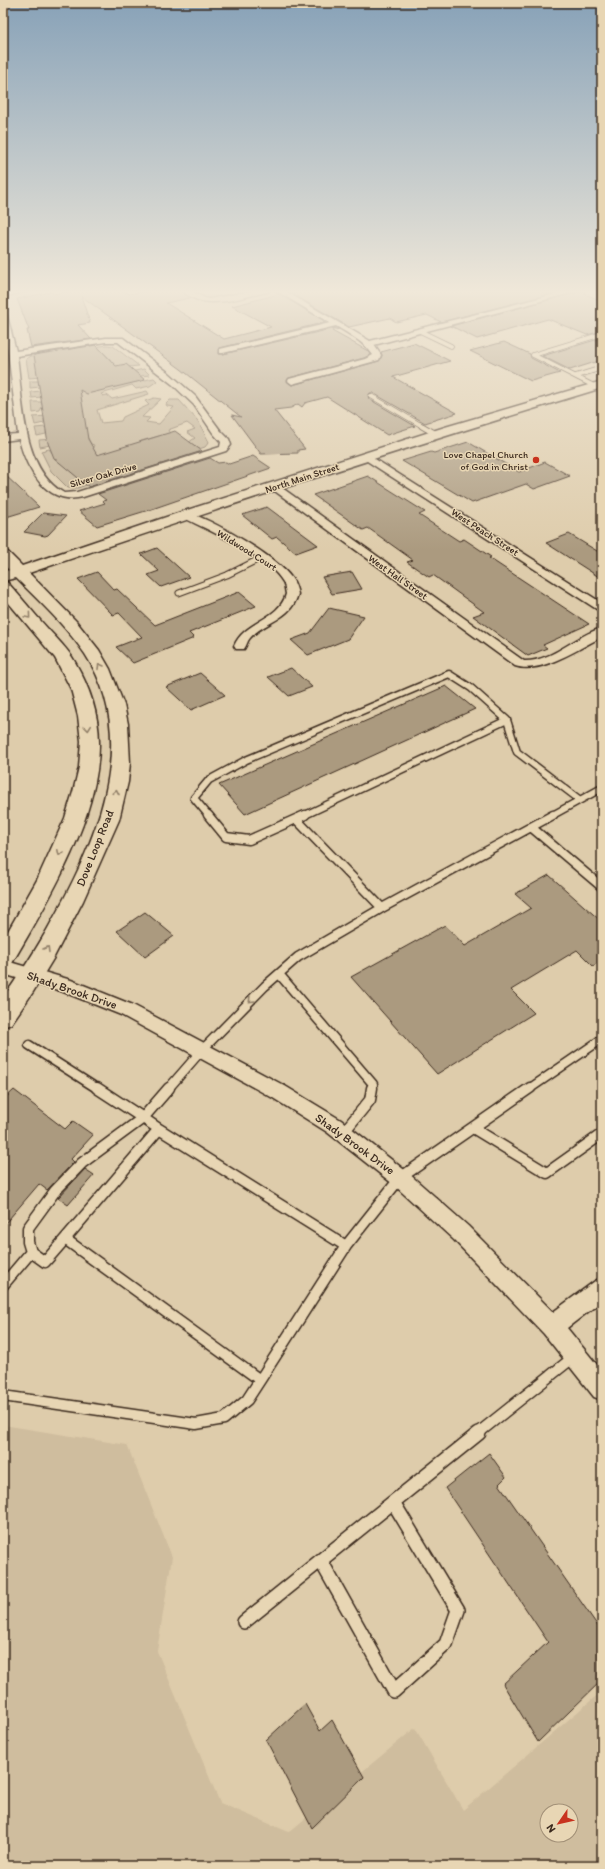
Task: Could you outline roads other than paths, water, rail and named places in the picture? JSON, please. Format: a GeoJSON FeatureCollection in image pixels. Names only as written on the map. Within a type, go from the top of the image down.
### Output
{"type":"FeatureCollection","features":[{"type":"Feature","properties":{"kind":"main road","name":"North Main Street"},"geometry":{"type":"LineString","coordinates":[[3,577],[186,515],[436,434],[598,385]]}},
{"type":"Feature","properties":{"kind":"main road","name":"Dove Loop Road"},"geometry":{"type":"LineString","coordinates":[[3,555],[79,636],[93,654],[103,670],[110,687],[120,726],[119,774],[109,819],[70,908],[31,976],[3,1017]]}},
{"type":"Feature","properties":{"kind":"main road"},"geometry":{"type":"LineString","coordinates":[[3,586],[67,663],[76,681],[87,713],[90,751],[84,794],[71,831],[36,902],[3,959]]}},
{"type":"Feature","properties":{"kind":"street","name":"Silver Oak Drive"},"geometry":{"type":"LineString","coordinates":[[15,377],[22,432],[30,459],[39,474],[59,495],[69,496],[79,495],[223,449],[226,446],[226,441],[220,436],[205,413],[192,398],[166,377]]}},
{"type":"Feature","properties":{"kind":"street"},"geometry":{"type":"LineString","coordinates":[[292,381],[306,377]]}},
{"type":"Feature","properties":{"kind":"street"},"geometry":{"type":"LineString","coordinates":[[3,431],[22,432]]}},
{"type":"Feature","properties":{"kind":"street"},"geometry":{"type":"LineString","coordinates":[[3,438],[22,432]]}},
{"type":"Feature","properties":{"kind":"street","name":"West Peach Street"},"geometry":{"type":"LineString","coordinates":[[367,457],[602,608]]}},
{"type":"Feature","properties":{"kind":"street","name":"West Hall Street"},"geometry":{"type":"LineString","coordinates":[[275,486],[354,546],[443,608],[511,659],[523,665],[531,665],[544,660],[602,632]]}},
{"type":"Feature","properties":{"kind":"street","name":"Wildwood Court"},"geometry":{"type":"LineString","coordinates":[[186,515],[224,534],[263,557],[285,575],[290,585],[292,595],[287,605],[276,616],[242,638],[240,646]]}},
{"type":"Feature","properties":{"kind":"street","name":"Shady Brook Drive"},"geometry":{"type":"LineString","coordinates":[[3,967],[65,985],[127,1010],[279,1092],[343,1133],[400,1178],[462,1233],[552,1326],[602,1389]]}},
{"type":"Feature","properties":{"kind":"street"},"geometry":{"type":"LineString","coordinates":[[552,1326],[602,1288]]}},
{"type":"Feature","properties":{"kind":"lane"},"geometry":{"type":"LineString","coordinates":[[579,377],[598,385]]}},
{"type":"Feature","properties":{"kind":"lane"},"geometry":{"type":"LineString","coordinates":[[371,396],[436,434]]}},
{"type":"Feature","properties":{"kind":"lane"},"geometry":{"type":"LineString","coordinates":[[179,593],[227,576],[263,557]]}},
{"type":"Feature","properties":{"kind":"lane"},"geometry":{"type":"LineString","coordinates":[[507,720],[249,840],[226,837],[194,798],[209,780],[246,760],[449,674],[471,688],[507,720],[517,752],[580,800]]}},
{"type":"Feature","properties":{"kind":"lane"},"geometry":{"type":"LineString","coordinates":[[159,1129],[45,1262],[31,1252],[28,1242],[28,1228],[54,1191],[82,1163],[143,1118],[202,1050],[265,986],[298,957],[382,908],[602,788]]}},
{"type":"Feature","properties":{"kind":"lane"},"geometry":{"type":"LineString","coordinates":[[296,819],[382,908]]}},
{"type":"Feature","properties":{"kind":"lane"},"geometry":{"type":"LineString","coordinates":[[531,828],[602,887]]}},
{"type":"Feature","properties":{"kind":"lane"},"geometry":{"type":"LineString","coordinates":[[279,974],[373,1084],[370,1100],[343,1133]]}},
{"type":"Feature","properties":{"kind":"lane"},"geometry":{"type":"LineString","coordinates":[[3,1396],[196,1424],[224,1419],[247,1400],[346,1246],[400,1178],[602,1039]]}},
{"type":"Feature","properties":{"kind":"lane"},"geometry":{"type":"LineString","coordinates":[[29,1045],[159,1129],[346,1246]]}},
{"type":"Feature","properties":{"kind":"lane"},"geometry":{"type":"LineString","coordinates":[[473,1128],[547,1173],[602,1134]]}},
{"type":"Feature","properties":{"kind":"lane"},"geometry":{"type":"LineString","coordinates":[[65,1239],[260,1380]]}},
{"type":"Feature","properties":{"kind":"lane"},"geometry":{"type":"LineString","coordinates":[[3,1284],[31,1252]]}},
{"type":"Feature","properties":{"kind":"lane"},"geometry":{"type":"LineString","coordinates":[[244,1622],[576,1356]]}},
{"type":"Feature","properties":{"kind":"lane"},"geometry":{"type":"LineString","coordinates":[[321,1560],[394,1691],[446,1644],[458,1610],[394,1502]]}},
{"type":"Feature","properties":{"kind":"place","name":"Love Chapel Church of God in Christ"},"geometry":{"type":"Point","coordinates":[536,460]}}]}
